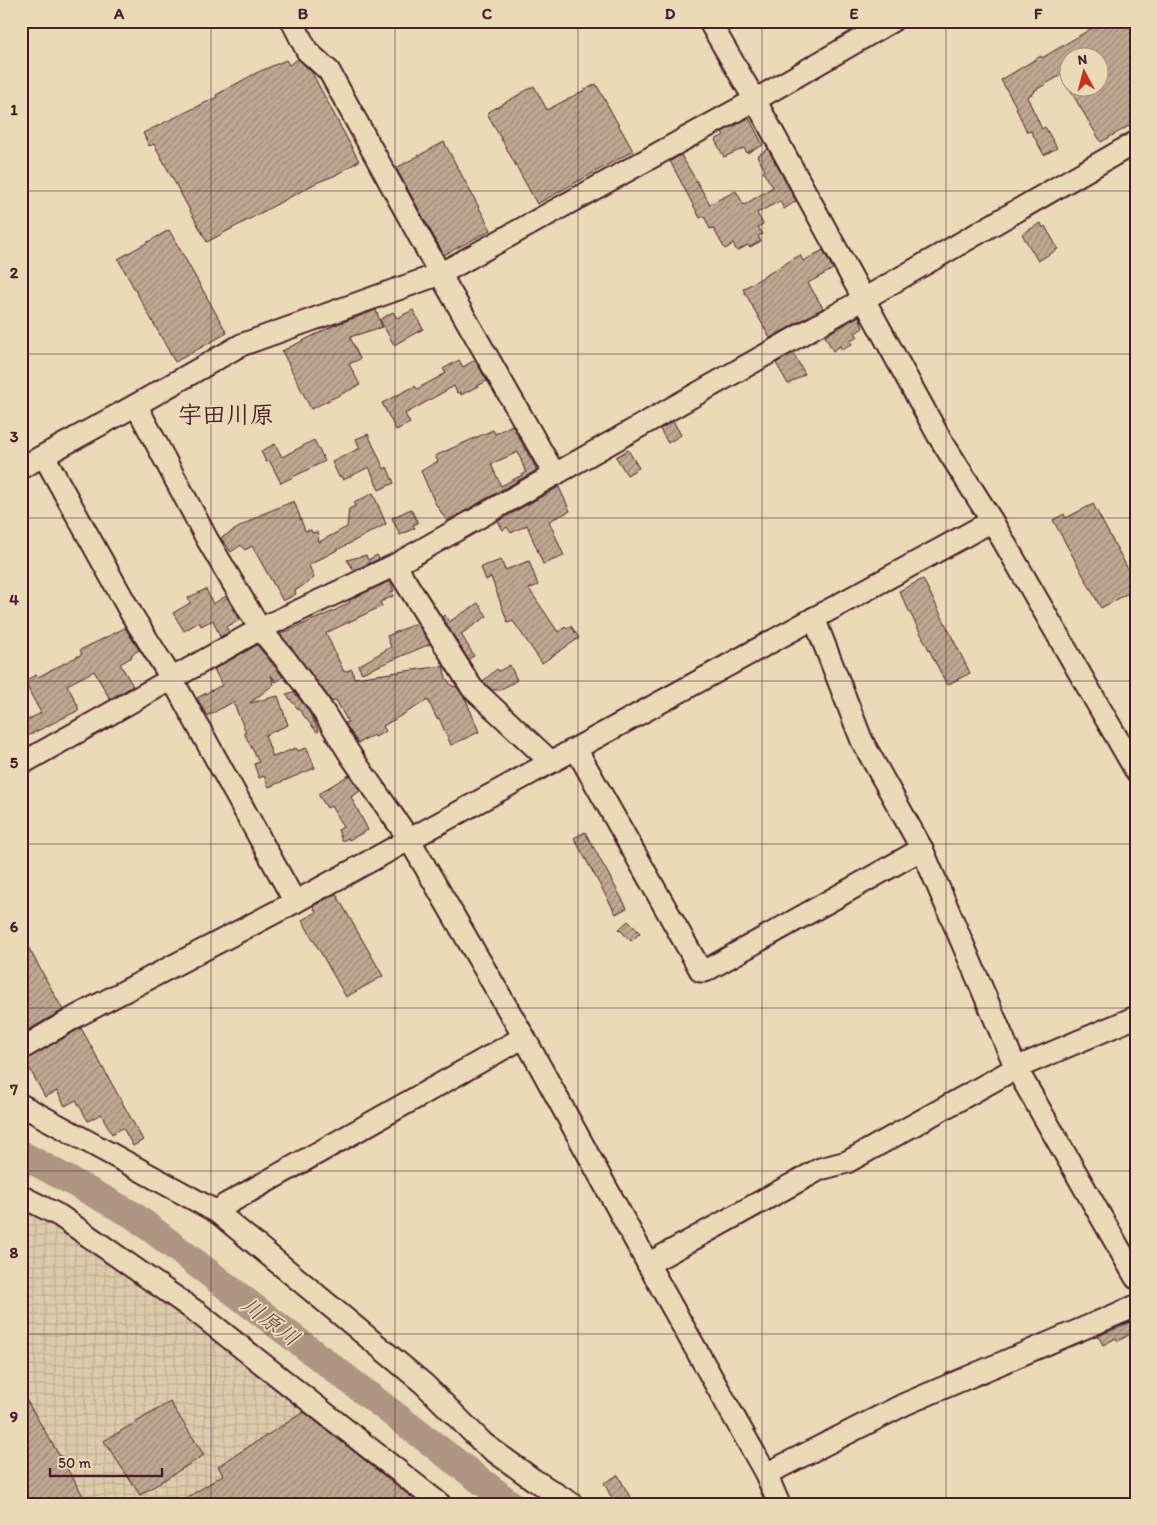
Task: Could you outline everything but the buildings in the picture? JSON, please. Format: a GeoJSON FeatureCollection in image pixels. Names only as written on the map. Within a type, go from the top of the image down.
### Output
{"type":"FeatureCollection","features":[{"type":"Feature","properties":{"kind":"street"},"geometry":{"type":"LineString","coordinates":[[292,21],[308,51],[329,71],[440,274],[555,475]]}},
{"type":"Feature","properties":{"kind":"street"},"geometry":{"type":"LineString","coordinates":[[709,21],[755,100],[938,435],[1129,745],[1136,771]]}},
{"type":"Feature","properties":{"kind":"street"},"geometry":{"type":"LineString","coordinates":[[21,468],[136,406],[241,345],[440,274],[755,100],[892,21]]}},
{"type":"Feature","properties":{"kind":"street"},"geometry":{"type":"LineString","coordinates":[[21,764],[260,629],[395,565],[864,299],[1136,142]]}},
{"type":"Feature","properties":{"kind":"street"},"geometry":{"type":"LineString","coordinates":[[136,406],[207,539],[260,629],[318,703],[351,756],[409,839],[524,1037],[766,1474],[778,1504]]}},
{"type":"Feature","properties":{"kind":"street"},"geometry":{"type":"LineString","coordinates":[[44,456],[132,615],[172,679],[295,902]]}},
{"type":"Feature","properties":{"kind":"street"},"geometry":{"type":"LineString","coordinates":[[21,1049],[77,1016],[295,902],[992,521]]}},
{"type":"Feature","properties":{"kind":"street"},"geometry":{"type":"LineString","coordinates":[[395,565],[472,688],[551,762]]}},
{"type":"Feature","properties":{"kind":"street"},"geometry":{"type":"LineString","coordinates":[[814,618],[862,741],[922,849],[1016,1068],[1136,1278]]}},
{"type":"Feature","properties":{"kind":"street"},"geometry":{"type":"LineString","coordinates":[[576,748],[701,971],[705,971],[922,849]]}},
{"type":"Feature","properties":{"kind":"street"},"geometry":{"type":"LineString","coordinates":[[648,1264],[820,1169],[847,1162],[1016,1068],[1136,1017]]}},
{"type":"Feature","properties":{"kind":"street"},"geometry":{"type":"LineString","coordinates":[[217,1212],[225,1205],[524,1037]]}},
{"type":"Feature","properties":{"kind":"street"},"geometry":{"type":"LineString","coordinates":[[21,1105],[217,1212],[424,1384],[484,1444],[534,1480],[572,1504]]}},
{"type":"Feature","properties":{"kind":"street"},"geometry":{"type":"LineString","coordinates":[[21,1196],[60,1216],[198,1313],[440,1504]]}},
{"type":"Feature","properties":{"kind":"street"},"geometry":{"type":"LineString","coordinates":[[766,1474],[905,1404],[1136,1306]]}},
{"type":"Feature","properties":{"kind":"shaded area"},"geometry":{"type":"Polygon","coordinates":[[[21,1204],[117,1259],[431,1504],[21,1504],[21,1204]]]}},
{"type":"Feature","properties":{"kind":"waterway","name":"川原川"},"geometry":{"type":"LineString","coordinates":[[21,1154],[133,1215],[511,1504]]}},
{"type":"Feature","properties":{"kind":"district","name":"宇田川原"},"geometry":{"type":"Point","coordinates":[226,415]}}]}
